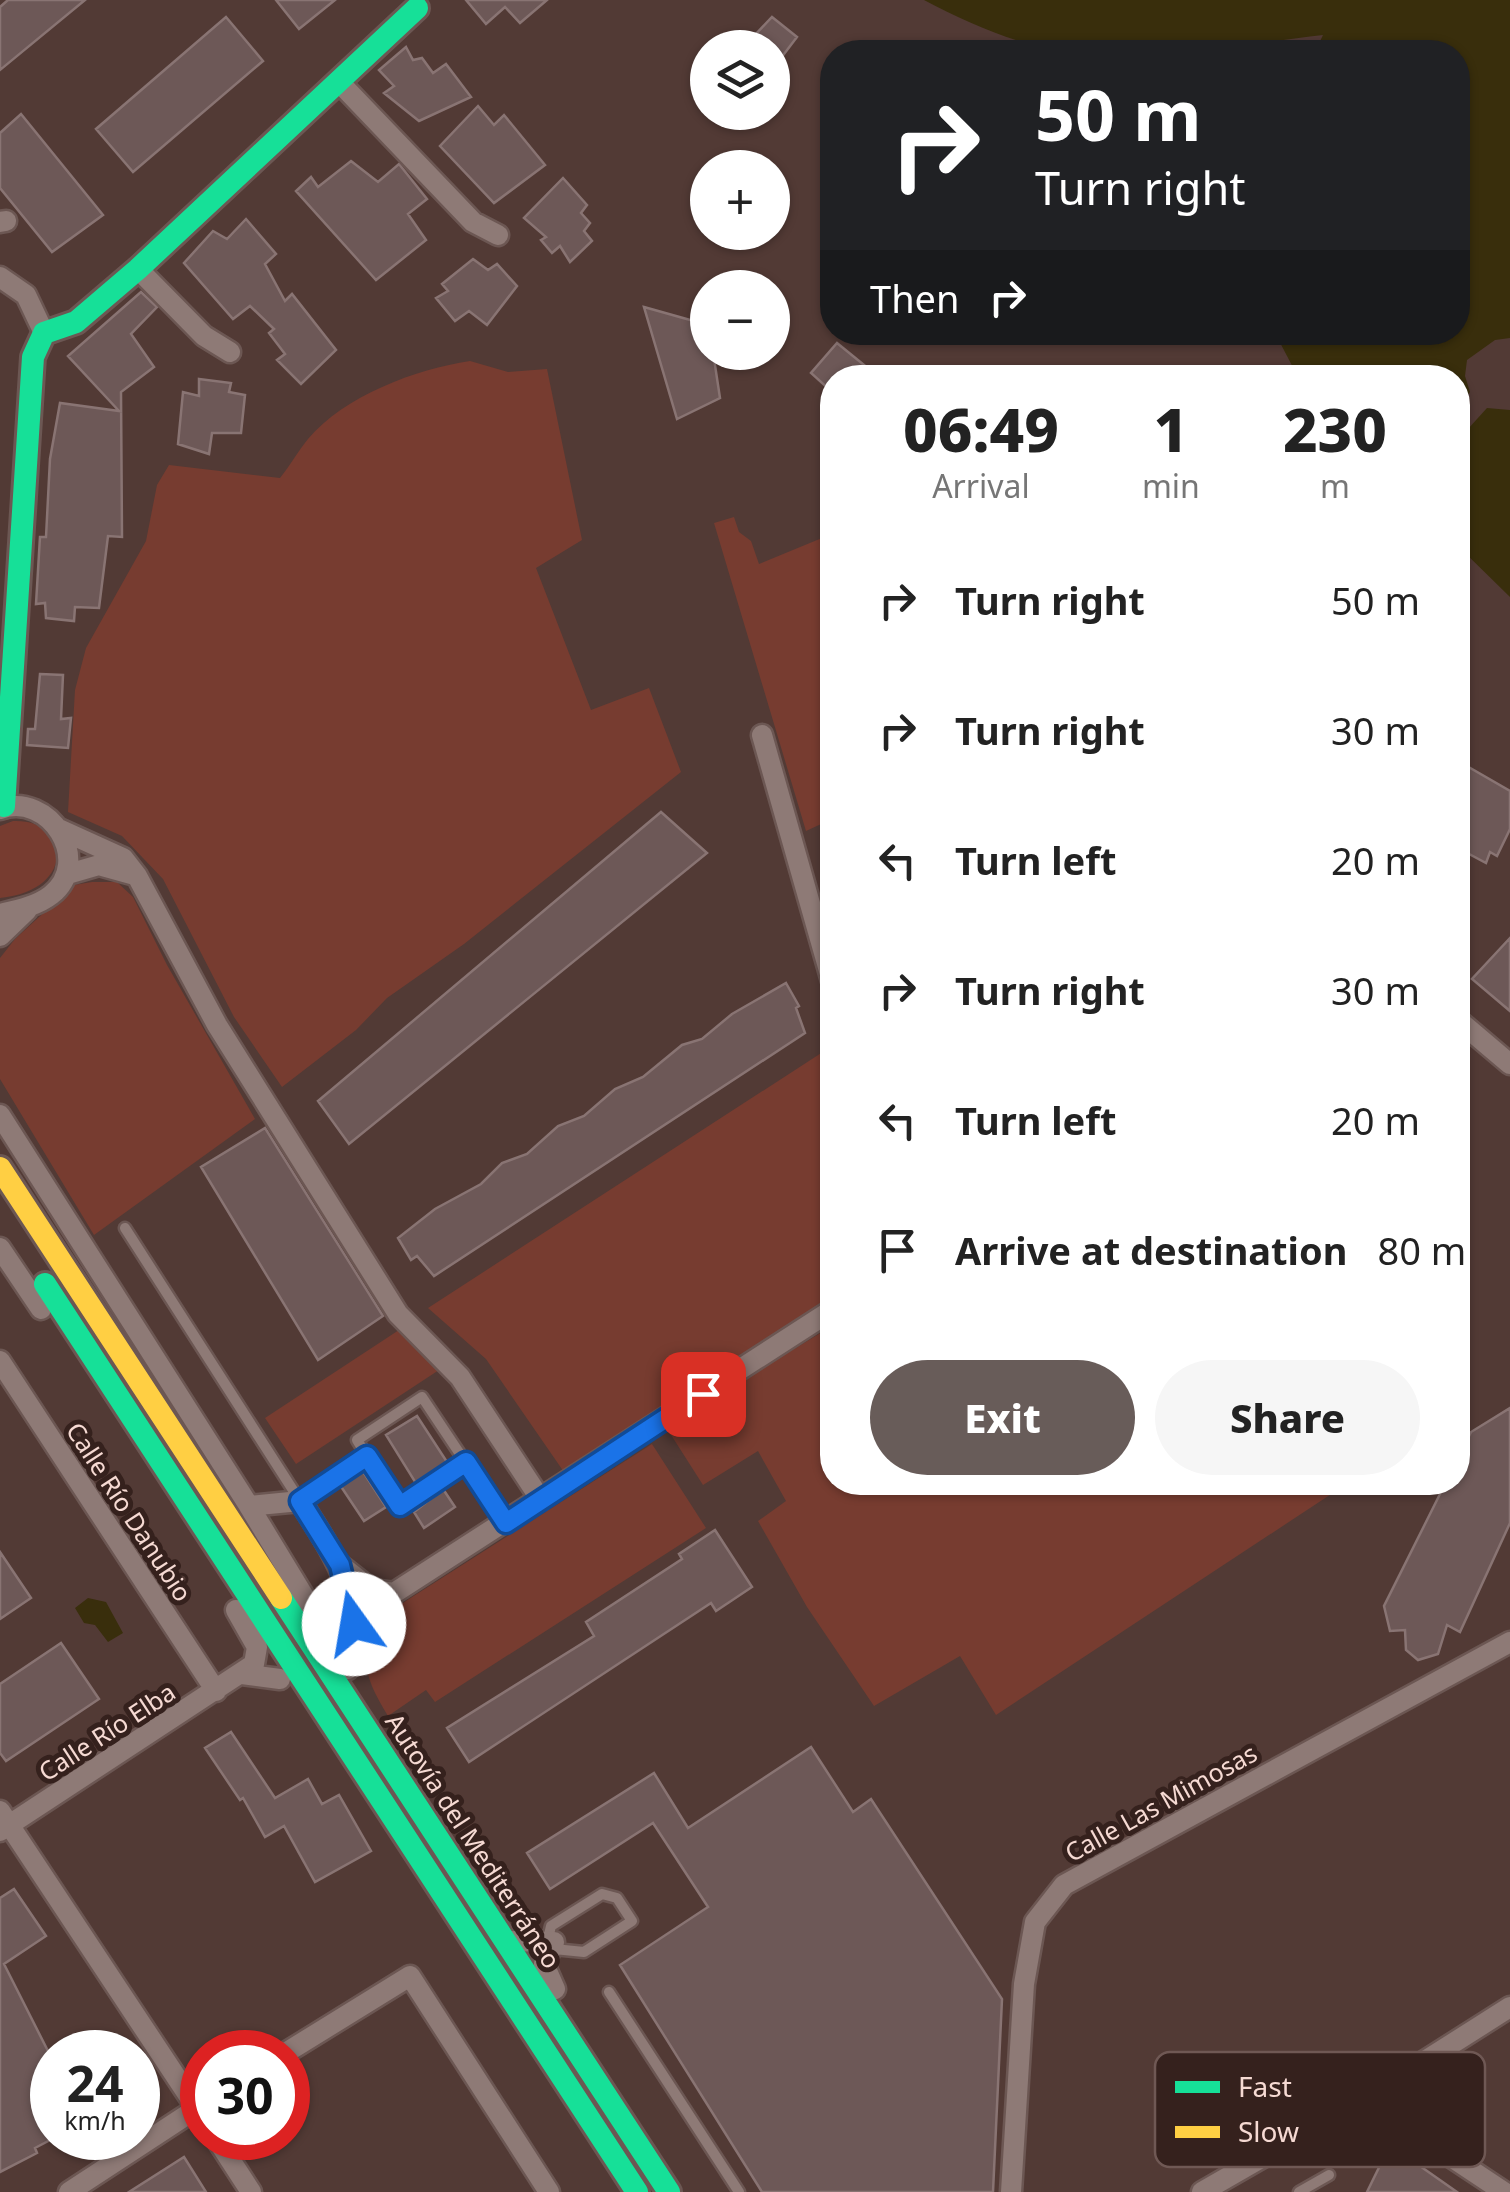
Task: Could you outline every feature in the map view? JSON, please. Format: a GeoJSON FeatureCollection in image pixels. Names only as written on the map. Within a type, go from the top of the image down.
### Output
{"type":"FeatureCollection","features":[{"type":"Feature","properties":{"kind":"main road"},"geometry":{"type":"LineString","coordinates":[[2,808],[33,358],[44,333],[76,322],[138,269],[341,84],[417,8]]}},
{"type":"Feature","properties":{"kind":"main road","name":"Autovía del Mediterráneo"},"geometry":{"type":"LineString","coordinates":[[0,1168],[669,2192]]}},
{"type":"Feature","properties":{"kind":"main road"},"geometry":{"type":"LineString","coordinates":[[5,1240],[127,1412],[637,2192]]}},
{"type":"Feature","properties":{"kind":"main road"},"geometry":{"type":"LineString","coordinates":[[51,1323],[127,1412]]}},
{"type":"Feature","properties":{"kind":"main road"},"geometry":{"type":"LineString","coordinates":[[176,1488],[238,1614]]}},
{"type":"Feature","properties":{"kind":"main road"},"geometry":{"type":"LineString","coordinates":[[348,1669],[452,1859]]}},
{"type":"Feature","properties":{"kind":"main road"},"geometry":{"type":"LineString","coordinates":[[280,1679],[317,1704]]}},
{"type":"Feature","properties":{"kind":"street"},"geometry":{"type":"LineString","coordinates":[[341,84],[473,222],[498,235]]}},
{"type":"Feature","properties":{"kind":"street"},"geometry":{"type":"LineString","coordinates":[[138,269],[204,336],[230,352]]}},
{"type":"Feature","properties":{"kind":"street"},"geometry":{"type":"LineString","coordinates":[[0,277],[26,294],[44,333]]}},
{"type":"Feature","properties":{"kind":"street"},"geometry":{"type":"LineString","coordinates":[[762,736],[820,939]]}},
{"type":"Feature","properties":{"kind":"street"},"geometry":{"type":"LineString","coordinates":[[2,808],[35,810],[59,829],[123,858],[217,1025],[388,1298],[460,1377],[541,1500]]}},
{"type":"Feature","properties":{"kind":"street"},"geometry":{"type":"LineString","coordinates":[[0,914],[52,895],[68,874],[69,856],[59,829]]}},
{"type":"Feature","properties":{"kind":"street"},"geometry":{"type":"LineString","coordinates":[[68,874],[98,865],[136,876]]}},
{"type":"Feature","properties":{"kind":"street"},"geometry":{"type":"LineString","coordinates":[[0,936],[34,904]]}},
{"type":"Feature","properties":{"kind":"street"},"geometry":{"type":"LineString","coordinates":[[1470,1030],[1510,1064]]}},
{"type":"Feature","properties":{"kind":"street"},"geometry":{"type":"LineString","coordinates":[[0,1115],[299,1582],[348,1669]]}},
{"type":"Feature","properties":{"kind":"street"},"geometry":{"type":"LineString","coordinates":[[5,1240],[51,1323],[238,1614],[258,1655],[242,1674]]}},
{"type":"Feature","properties":{"kind":"street"},"geometry":{"type":"LineString","coordinates":[[354,1637],[394,1593],[820,1318]]}},
{"type":"Feature","properties":{"kind":"street","name":"Calle Río Danubio"},"geometry":{"type":"LineString","coordinates":[[0,1361],[216,1691]]}},
{"type":"Feature","properties":{"kind":"street"},"geometry":{"type":"LineString","coordinates":[[249,1506],[300,1501],[340,1565],[352,1608],[354,1637],[348,1669]]}},
{"type":"Feature","properties":{"kind":"street"},"geometry":{"type":"LineString","coordinates":[[340,1565],[372,1590],[394,1593]]}},
{"type":"Feature","properties":{"kind":"street","name":"Calle Las Mimosas"},"geometry":{"type":"LineString","coordinates":[[1012,2192],[1024,1984],[1035,1922],[1064,1885],[1510,1642]]}},
{"type":"Feature","properties":{"kind":"street"},"geometry":{"type":"LineString","coordinates":[[242,1674],[280,1679]]}},
{"type":"Feature","properties":{"kind":"street","name":"Calle Río Elba"},"geometry":{"type":"LineString","coordinates":[[3,1822],[242,1674]]}},
{"type":"Feature","properties":{"kind":"street"},"geometry":{"type":"LineString","coordinates":[[3,1822],[180,2079]]}},
{"type":"Feature","properties":{"kind":"street"},"geometry":{"type":"LineString","coordinates":[[506,1941],[551,1944],[545,1960],[546,1976],[686,2192]]}},
{"type":"Feature","properties":{"kind":"street"},"geometry":{"type":"LineString","coordinates":[[310,2038],[410,1976],[549,2192]]}},
{"type":"Feature","properties":{"kind":"street"},"geometry":{"type":"LineString","coordinates":[[1439,2052],[1510,2007]]}},
{"type":"Feature","properties":{"kind":"street"},"geometry":{"type":"LineString","coordinates":[[69,2192],[180,2123]]}},
{"type":"Feature","properties":{"kind":"street"},"geometry":{"type":"LineString","coordinates":[[230,2160],[251,2192]]}},
{"type":"Feature","properties":{"kind":"street"},"geometry":{"type":"LineString","coordinates":[[1211,2190],[1250,2167]]}},
{"type":"Feature","properties":{"kind":"street"},"geometry":{"type":"LineString","coordinates":[[1466,2167],[1504,2192]]}},
{"type":"Feature","properties":{"kind":"lane"},"geometry":{"type":"LineString","coordinates":[[125,1228],[300,1501],[367,1456]]}},
{"type":"Feature","properties":{"kind":"lane"},"geometry":{"type":"LineString","coordinates":[[466,1462],[400,1506],[357,1440],[422,1397],[466,1462],[506,1523]]}},
{"type":"Feature","properties":{"kind":"lane"},"geometry":{"type":"LineString","coordinates":[[602,1894],[618,1898],[632,1920],[584,1952],[551,1944],[551,1926],[602,1894]]}},
{"type":"Feature","properties":{"kind":"lane"},"geometry":{"type":"LineString","coordinates":[[609,1992],[739,2192]]}},
{"type":"Feature","properties":{"kind":"lane"},"geometry":{"type":"LineString","coordinates":[[1298,2192],[1328,2175]]}},
{"type":"Feature","properties":{"kind":"shaded area"},"geometry":{"type":"Polygon","coordinates":[[[924,0],[1510,0],[1510,338],[1495,340],[1467,360],[1466,365],[1292,365],[1281,345],[1470,345],[1470,40],[1321,40],[1323,35],[1283,40],[1016,40],[924,0]]]}},
{"type":"Feature","properties":{"kind":"shaded area"},"geometry":{"type":"Polygon","coordinates":[[[470,361],[508,372],[547,369],[582,540],[536,568],[591,710],[649,688],[681,772],[464,944],[387,998],[356,1030],[282,1087],[234,1017],[163,879],[122,836],[68,812],[75,690],[86,648],[146,541],[157,485],[169,465],[280,478],[308,439],[341,410],[405,378],[470,361]]]}},
{"type":"Feature","properties":{"kind":"shaded area"},"geometry":{"type":"Polygon","coordinates":[[[1487,408],[1510,410],[1510,597],[1470,558],[1470,427],[1487,408]]]}},
{"type":"Feature","properties":{"kind":"shaded area"},"geometry":{"type":"Polygon","coordinates":[[[734,517],[739,532],[751,541],[759,564],[820,539],[820,825],[806,831],[714,523],[734,517]]]}},
{"type":"Feature","properties":{"kind":"shaded area"},"geometry":{"type":"Polygon","coordinates":[[[13,821],[32,823],[46,831],[55,842],[57,856],[43,883],[25,893],[0,898],[0,826],[13,821]]]}},
{"type":"Feature","properties":{"kind":"shaded area"},"geometry":{"type":"Polygon","coordinates":[[[117,882],[133,897],[255,1119],[94,1235],[0,1079],[0,958],[74,885],[117,882]]]}},
{"type":"Feature","properties":{"kind":"shaded area"},"geometry":{"type":"Polygon","coordinates":[[[820,1054],[820,1313],[566,1475],[486,1359],[428,1308],[820,1054]]]}},
{"type":"Feature","properties":{"kind":"shaded area"},"geometry":{"type":"Polygon","coordinates":[[[399,1330],[439,1370],[296,1464],[265,1418],[399,1330]]]}},
{"type":"Feature","properties":{"kind":"shaded area"},"geometry":{"type":"Polygon","coordinates":[[[820,1333],[820,1495],[1330,1495],[996,1715],[960,1656],[874,1706],[807,1607],[758,1521],[786,1501],[758,1451],[703,1485],[666,1427],[820,1333]]]}},
{"type":"Feature","properties":{"kind":"shaded area"},"geometry":{"type":"Polygon","coordinates":[[[652,1444],[706,1528],[435,1702],[426,1690],[388,1716],[371,1684],[367,1659],[375,1635],[398,1606],[652,1444]]]}},
{"type":"Feature","properties":{"kind":"shaded area"},"geometry":{"type":"Polygon","coordinates":[[[88,1598],[106,1602],[123,1633],[108,1642],[95,1625],[84,1623],[75,1608],[88,1598]]]}},
{"type":"Feature","properties":{"kind":"building"},"geometry":{"type":"Polygon","coordinates":[[[8,0],[85,0],[0,70],[0,7],[8,0]]]}},
{"type":"Feature","properties":{"kind":"building"},"geometry":{"type":"Polygon","coordinates":[[[276,0],[335,0],[299,29],[276,0]]]}},
{"type":"Feature","properties":{"kind":"building"},"geometry":{"type":"Polygon","coordinates":[[[466,0],[547,0],[520,23],[505,7],[486,24],[466,0]]]}},
{"type":"Feature","properties":{"kind":"building"},"geometry":{"type":"Polygon","coordinates":[[[226,17],[263,61],[133,172],[96,129],[226,17]]]}},
{"type":"Feature","properties":{"kind":"building"},"geometry":{"type":"Polygon","coordinates":[[[772,17],[788,30],[760,30],[772,17]]]}},
{"type":"Feature","properties":{"kind":"building"},"geometry":{"type":"Polygon","coordinates":[[[406,47],[413,60],[422,58],[433,73],[446,64],[471,97],[419,121],[384,93],[394,86],[379,70],[406,47]]]}},
{"type":"Feature","properties":{"kind":"building"},"geometry":{"type":"Polygon","coordinates":[[[478,106],[494,125],[504,115],[545,165],[494,203],[440,146],[478,106]]]}},
{"type":"Feature","properties":{"kind":"building"},"geometry":{"type":"Polygon","coordinates":[[[21,114],[103,215],[52,252],[0,188],[0,133],[21,114]]]}},
{"type":"Feature","properties":{"kind":"building"},"geometry":{"type":"Polygon","coordinates":[[[351,161],[378,182],[399,164],[427,199],[408,214],[426,240],[376,280],[296,191],[311,177],[318,187],[351,161]]]}},
{"type":"Feature","properties":{"kind":"building"},"geometry":{"type":"Polygon","coordinates":[[[563,178],[587,205],[581,213],[590,223],[584,231],[592,241],[570,262],[560,246],[552,253],[541,240],[546,237],[524,218],[563,178]]]}},
{"type":"Feature","properties":{"kind":"building"},"geometry":{"type":"Polygon","coordinates":[[[246,219],[276,254],[265,264],[285,301],[292,294],[336,350],[301,384],[277,360],[285,354],[269,333],[274,329],[250,306],[233,319],[184,263],[213,231],[227,239],[246,219]]]}},
{"type":"Feature","properties":{"kind":"building"},"geometry":{"type":"Polygon","coordinates":[[[473,259],[488,270],[497,264],[517,286],[487,325],[469,311],[455,321],[436,298],[448,291],[442,284],[473,259]]]}},
{"type":"Feature","properties":{"kind":"building"},"geometry":{"type":"Polygon","coordinates":[[[141,292],[157,307],[131,334],[154,367],[121,392],[122,537],[108,536],[99,608],[75,607],[74,621],[46,618],[45,603],[36,604],[40,537],[46,537],[50,459],[60,403],[119,411],[68,356],[141,292]]]}},
{"type":"Feature","properties":{"kind":"building"},"geometry":{"type":"Polygon","coordinates":[[[644,307],[690,320],[690,370],[716,370],[720,398],[677,419],[644,307]]]}},
{"type":"Feature","properties":{"kind":"building"},"geometry":{"type":"Polygon","coordinates":[[[835,345],[864,365],[820,365],[820,381],[811,373],[835,345]]]}},
{"type":"Feature","properties":{"kind":"building"},"geometry":{"type":"Polygon","coordinates":[[[199,379],[231,383],[229,392],[245,395],[241,433],[212,433],[209,454],[178,444],[183,392],[199,396],[199,379]]]}},
{"type":"Feature","properties":{"kind":"building"},"geometry":{"type":"Polygon","coordinates":[[[40,674],[63,675],[61,719],[71,718],[68,748],[27,745],[28,729],[35,729],[40,674]]]}},
{"type":"Feature","properties":{"kind":"building"},"geometry":{"type":"Polygon","coordinates":[[[1470,768],[1510,791],[1510,829],[1497,856],[1490,852],[1486,863],[1470,854],[1470,768]]]}},
{"type":"Feature","properties":{"kind":"building"},"geometry":{"type":"Polygon","coordinates":[[[661,812],[707,853],[349,1144],[318,1101],[661,812]]]}},
{"type":"Feature","properties":{"kind":"building"},"geometry":{"type":"Polygon","coordinates":[[[1510,938],[1510,1011],[1472,979],[1510,938]]]}},
{"type":"Feature","properties":{"kind":"building"},"geometry":{"type":"Polygon","coordinates":[[[786,983],[799,1006],[796,1008],[805,1033],[434,1276],[417,1256],[411,1260],[398,1238],[435,1209],[481,1184],[502,1163],[527,1154],[558,1126],[584,1116],[615,1089],[643,1077],[682,1045],[702,1039],[732,1014],[786,983]]]}},
{"type":"Feature","properties":{"kind":"building"},"geometry":{"type":"Polygon","coordinates":[[[265,1128],[383,1316],[318,1360],[201,1167],[265,1128]]]}},
{"type":"Feature","properties":{"kind":"building"},"geometry":{"type":"Polygon","coordinates":[[[1510,1408],[1510,1523],[1460,1632],[1447,1625],[1438,1654],[1418,1660],[1406,1650],[1405,1630],[1390,1631],[1384,1606],[1440,1495],[1470,1495],[1471,1432],[1510,1408]]]}},
{"type":"Feature","properties":{"kind":"building"},"geometry":{"type":"Polygon","coordinates":[[[417,1416],[447,1462],[417,1485],[386,1435],[417,1416]]]}},
{"type":"Feature","properties":{"kind":"building"},"geometry":{"type":"Polygon","coordinates":[[[362,1470],[386,1507],[364,1521],[340,1485],[362,1470]]]}},
{"type":"Feature","properties":{"kind":"building"},"geometry":{"type":"Polygon","coordinates":[[[443,1489],[455,1507],[424,1528],[414,1512],[443,1489]]]}},
{"type":"Feature","properties":{"kind":"building"},"geometry":{"type":"Polygon","coordinates":[[[715,1530],[752,1587],[716,1611],[711,1603],[469,1762],[447,1728],[594,1636],[586,1622],[682,1559],[679,1554],[715,1530]]]}},
{"type":"Feature","properties":{"kind":"building"},"geometry":{"type":"Polygon","coordinates":[[[0,1552],[31,1598],[0,1619],[0,1552]]]}},
{"type":"Feature","properties":{"kind":"building"},"geometry":{"type":"Polygon","coordinates":[[[61,1643],[99,1699],[6,1761],[0,1753],[0,1684],[61,1643]]]}},
{"type":"Feature","properties":{"kind":"building"},"geometry":{"type":"Polygon","coordinates":[[[231,1732],[275,1798],[308,1779],[322,1804],[339,1795],[371,1851],[315,1882],[284,1826],[265,1837],[243,1798],[240,1800],[205,1748],[231,1732]]]}},
{"type":"Feature","properties":{"kind":"building"},"geometry":{"type":"Polygon","coordinates":[[[811,1747],[853,1812],[871,1799],[1002,1999],[993,2192],[762,2192],[620,1965],[708,1907],[653,1823],[550,1889],[527,1853],[654,1773],[688,1828],[811,1747]]]}},
{"type":"Feature","properties":{"kind":"building"},"geometry":{"type":"Polygon","coordinates":[[[14,1889],[46,1936],[4,1964],[37,2030],[30,2030],[30,2157],[0,2172],[0,1898],[14,1889]]]}},
{"type":"Feature","properties":{"kind":"building"},"geometry":{"type":"Polygon","coordinates":[[[180,2160],[186,2160],[206,2192],[129,2192],[180,2160]]]}},
{"type":"Feature","properties":{"kind":"building"},"geometry":{"type":"Polygon","coordinates":[[[1379,2167],[1421,2167],[1457,2192],[1367,2192],[1379,2167]]]}},
{"type":"Feature","properties":{"kind":"traffic: fast"},"geometry":{"type":"LineString","coordinates":[[4,806],[33,357],[44,333],[76,322],[138,269],[417,8]]}},
{"type":"Feature","properties":{"kind":"traffic: fast"},"geometry":{"type":"LineString","coordinates":[[45,1284],[637,2192]]}},
{"type":"Feature","properties":{"kind":"traffic: fast"},"geometry":{"type":"LineString","coordinates":[[281,1598],[669,2192]]}},
{"type":"Feature","properties":{"kind":"traffic: slow"},"geometry":{"type":"LineString","coordinates":[[0,1168],[281,1598]]}},
{"type":"Feature","properties":{"kind":"route"},"geometry":{"type":"LineString","coordinates":[[354,1624],[340,1565],[300,1501],[367,1456],[400,1506],[466,1462],[506,1523],[703,1394]]}}]}
